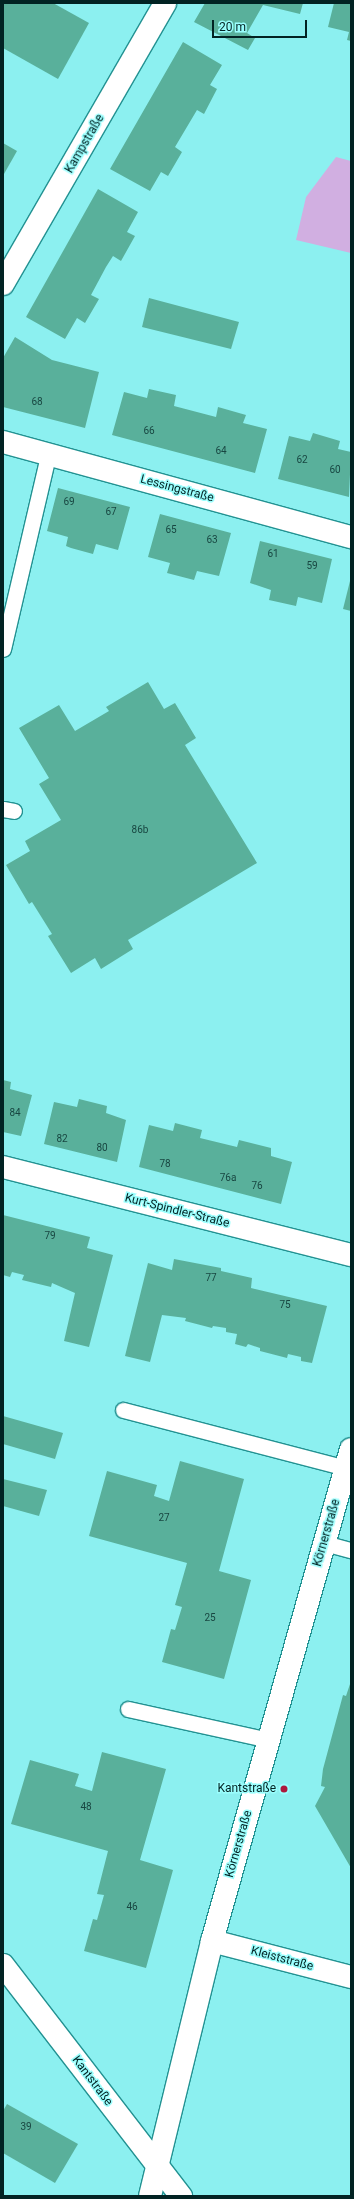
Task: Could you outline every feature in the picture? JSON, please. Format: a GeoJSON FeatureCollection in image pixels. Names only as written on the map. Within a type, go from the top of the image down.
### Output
{"type":"FeatureCollection","features":[{"type":"Feature","properties":{"kind":"street","name":"Kampstraße"},"geometry":{"type":"LineString","coordinates":[[3,284],[165,3]]}},
{"type":"Feature","properties":{"kind":"street","name":"Lessingstraße"},"geometry":{"type":"LineString","coordinates":[[3,442],[351,537]]}},
{"type":"Feature","properties":{"kind":"street","name":"Kurt-Spindler-Straße"},"geometry":{"type":"LineString","coordinates":[[3,1167],[351,1255]]}},
{"type":"Feature","properties":{"kind":"street","name":"Körnerstraße"},"geometry":{"type":"LineString","coordinates":[[150,2196],[212,1941],[348,1459]]}},
{"type":"Feature","properties":{"kind":"street","name":"Kleiststraße"},"geometry":{"type":"LineString","coordinates":[[212,1941],[351,1977]]}},
{"type":"Feature","properties":{"kind":"street","name":"Kantstraße"},"geometry":{"type":"LineString","coordinates":[[3,1965],[181,2196]]}},
{"type":"Feature","properties":{"kind":"lane"},"geometry":{"type":"LineString","coordinates":[[3,649],[48,455]]}},
{"type":"Feature","properties":{"kind":"lane"},"geometry":{"type":"LineString","coordinates":[[123,1410],[348,1459]]}},
{"type":"Feature","properties":{"kind":"lane"},"geometry":{"type":"LineString","coordinates":[[324,1543],[351,1550]]}},
{"type":"Feature","properties":{"kind":"lane"},"geometry":{"type":"LineString","coordinates":[[128,1709],[268,1740]]}},
{"type":"Feature","properties":{"kind":"shaded area"},"geometry":{"type":"Polygon","coordinates":[[[336,157],[351,161],[351,253],[296,240],[306,197],[336,157]]]}},
{"type":"Feature","properties":{"kind":"building"},"geometry":{"type":"Polygon","coordinates":[[[3,3],[53,3],[89,23],[58,79],[3,48],[3,3]]]}},
{"type":"Feature","properties":{"kind":"building"},"geometry":{"type":"Polygon","coordinates":[[[205,3],[303,3],[300,14],[263,5],[247,33],[255,38],[248,50],[194,22],[205,3]]]}},
{"type":"Feature","properties":{"kind":"building"},"geometry":{"type":"Polygon","coordinates":[[[334,3],[351,3],[351,41],[347,40],[349,32],[328,27],[334,3]]]}},
{"type":"Feature","properties":{"kind":"building"},"geometry":{"type":"Polygon","coordinates":[[[183,42],[222,65],[210,85],[217,89],[204,114],[197,110],[175,147],[182,152],[168,176],[161,172],[150,191],[110,169],[183,42]]]}},
{"type":"Feature","properties":{"kind":"building"},"geometry":{"type":"Polygon","coordinates":[[[3,143],[17,151],[4,174],[3,174],[3,143]]]}},
{"type":"Feature","properties":{"kind":"building"},"geometry":{"type":"Polygon","coordinates":[[[98,189],[138,212],[127,232],[135,236],[121,261],[113,256],[106,267],[91,295],[99,299],[85,323],[77,318],[65,339],[26,317],[98,189]]]}},
{"type":"Feature","properties":{"kind":"building"},"geometry":{"type":"Polygon","coordinates":[[[149,298],[239,322],[231,349],[142,327],[149,298]]]}},
{"type":"Feature","properties":{"kind":"building"},"geometry":{"type":"Polygon","coordinates":[[[15,337],[52,360],[99,372],[85,428],[3,407],[3,358],[15,337]]]}},
{"type":"Feature","properties":{"kind":"building"},"geometry":{"type":"Polygon","coordinates":[[[149,389],[176,395],[174,406],[216,417],[218,407],[246,415],[243,423],[267,429],[255,473],[112,435],[124,392],[147,398],[149,389]]]}},
{"type":"Feature","properties":{"kind":"building"},"geometry":{"type":"Polygon","coordinates":[[[313,433],[340,441],[338,449],[351,452],[349,497],[278,479],[289,436],[310,441],[313,433]]]}},
{"type":"Feature","properties":{"kind":"building"},"geometry":{"type":"Polygon","coordinates":[[[58,488],[130,507],[118,550],[96,544],[93,554],[66,546],[68,537],[47,531],[58,488]]]}},
{"type":"Feature","properties":{"kind":"building"},"geometry":{"type":"Polygon","coordinates":[[[160,514],[231,533],[219,576],[197,571],[194,580],[167,573],[170,563],[148,557],[160,514]]]}},
{"type":"Feature","properties":{"kind":"building"},"geometry":{"type":"Polygon","coordinates":[[[260,541],[332,559],[322,603],[298,597],[296,606],[269,600],[271,590],[250,583],[260,541]]]}},
{"type":"Feature","properties":{"kind":"building"},"geometry":{"type":"Polygon","coordinates":[[[351,581],[351,611],[343,609],[351,581]]]}},
{"type":"Feature","properties":{"kind":"building"},"geometry":{"type":"Polygon","coordinates":[[[148,682],[164,709],[175,703],[196,738],[185,745],[257,863],[128,940],[133,949],[101,969],[95,958],[71,973],[48,936],[52,934],[32,902],[29,904],[6,865],[30,851],[25,841],[61,820],[39,784],[49,778],[19,728],[59,705],[75,731],[109,711],[106,707],[148,682]]]}},
{"type":"Feature","properties":{"kind":"building"},"geometry":{"type":"Polygon","coordinates":[[[3,1080],[11,1082],[10,1089],[32,1095],[21,1136],[3,1132],[3,1080]]]}},
{"type":"Feature","properties":{"kind":"building"},"geometry":{"type":"Polygon","coordinates":[[[79,1099],[107,1106],[106,1113],[126,1120],[117,1162],[44,1144],[54,1102],[77,1107],[79,1099]]]}},
{"type":"Feature","properties":{"kind":"building"},"geometry":{"type":"Polygon","coordinates":[[[175,1123],[202,1130],[200,1138],[237,1147],[239,1140],[271,1148],[271,1156],[292,1162],[281,1204],[139,1167],[149,1125],[173,1131],[175,1123]]]}},
{"type":"Feature","properties":{"kind":"building"},"geometry":{"type":"Polygon","coordinates":[[[3,1215],[90,1237],[87,1248],[113,1255],[89,1347],[64,1341],[75,1293],[52,1283],[51,1287],[22,1280],[24,1275],[12,1272],[10,1277],[3,1275],[3,1215]]]}},
{"type":"Feature","properties":{"kind":"building"},"geometry":{"type":"Polygon","coordinates":[[[174,1259],[221,1268],[221,1271],[252,1278],[251,1288],[327,1306],[312,1363],[301,1361],[301,1357],[288,1354],[287,1358],[260,1351],[260,1348],[248,1344],[246,1347],[235,1344],[237,1334],[226,1332],[226,1328],[213,1326],[212,1328],[185,1321],[186,1318],[162,1315],[150,1362],[125,1356],[148,1263],[172,1270],[174,1259]]]}},
{"type":"Feature","properties":{"kind":"building"},"geometry":{"type":"Polygon","coordinates":[[[3,1416],[63,1433],[55,1459],[3,1444],[3,1416]]]}},
{"type":"Feature","properties":{"kind":"building"},"geometry":{"type":"Polygon","coordinates":[[[180,1461],[244,1479],[219,1571],[251,1580],[224,1679],[162,1662],[171,1629],[175,1630],[182,1607],[175,1605],[187,1563],[89,1536],[107,1471],[157,1485],[154,1496],[169,1501],[180,1461]]]}},
{"type":"Feature","properties":{"kind":"building"},"geometry":{"type":"Polygon","coordinates":[[[3,1479],[47,1490],[39,1516],[3,1506],[3,1479]]]}},
{"type":"Feature","properties":{"kind":"building"},"geometry":{"type":"Polygon","coordinates":[[[351,1681],[351,1868],[315,1806],[325,1787],[321,1786],[323,1769],[343,1695],[346,1696],[351,1681]]]}},
{"type":"Feature","properties":{"kind":"building"},"geometry":{"type":"Polygon","coordinates":[[[102,1752],[166,1769],[140,1860],[173,1870],[146,1968],[84,1951],[93,1919],[97,1920],[104,1895],[97,1894],[108,1851],[11,1824],[30,1760],[79,1774],[75,1786],[92,1791],[102,1752]]]}},
{"type":"Feature","properties":{"kind":"building"},"geometry":{"type":"Polygon","coordinates":[[[7,2104],[78,2144],[55,2183],[3,2153],[3,2111],[7,2104]]]}},
{"type":"Feature","properties":{"kind":"place","name":"Kantstraße"},"geometry":{"type":"Point","coordinates":[284,1789]}}]}
